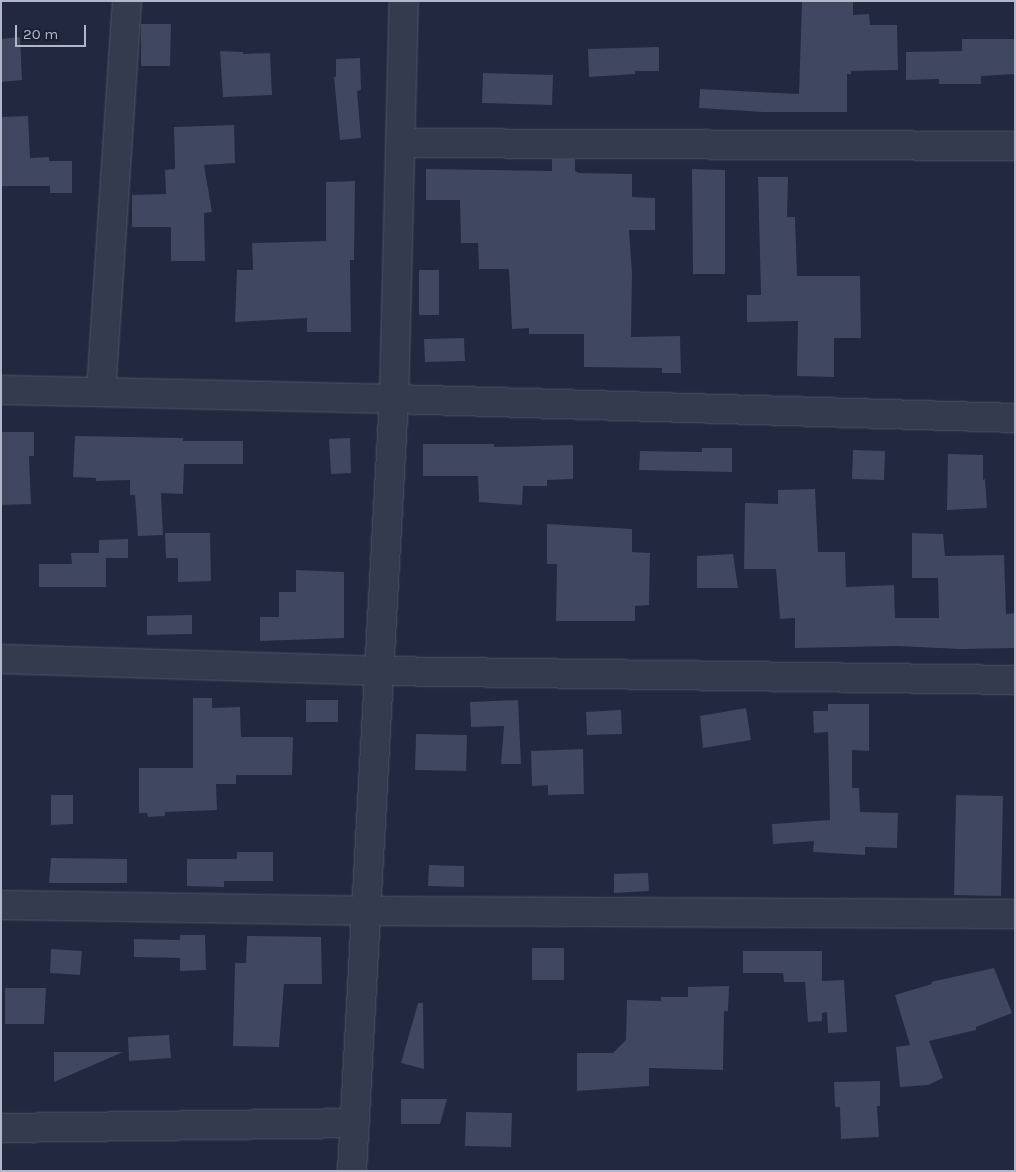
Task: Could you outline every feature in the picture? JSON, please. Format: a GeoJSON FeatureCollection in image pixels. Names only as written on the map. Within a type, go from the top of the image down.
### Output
{"type":"FeatureCollection","features":[{"type":"Feature","properties":{"kind":"street"},"geometry":{"type":"LineString","coordinates":[[100,392],[127,1]]}},
{"type":"Feature","properties":{"kind":"street"},"geometry":{"type":"LineString","coordinates":[[352,1171],[394,399],[404,1]]}},
{"type":"Feature","properties":{"kind":"street"},"geometry":{"type":"LineString","coordinates":[[401,143],[1015,146]]}},
{"type":"Feature","properties":{"kind":"street"},"geometry":{"type":"LineString","coordinates":[[1,390],[394,399],[1015,418]]}},
{"type":"Feature","properties":{"kind":"street"},"geometry":{"type":"LineString","coordinates":[[1,659],[380,672],[1015,680]]}},
{"type":"Feature","properties":{"kind":"street"},"geometry":{"type":"LineString","coordinates":[[1,905],[367,911],[1015,914]]}},
{"type":"Feature","properties":{"kind":"street"},"geometry":{"type":"LineString","coordinates":[[1,1128],[356,1123]]}},
{"type":"Feature","properties":{"kind":"building"},"geometry":{"type":"Polygon","coordinates":[[[802,1],[853,1],[853,15],[869,14],[870,25],[897,25],[898,70],[851,71],[851,74],[847,74],[847,112],[763,112],[699,108],[700,89],[799,94],[802,1]]]}},
{"type":"Feature","properties":{"kind":"building"},"geometry":{"type":"Polygon","coordinates":[[[141,24],[171,24],[170,66],[141,66],[141,24]]]}},
{"type":"Feature","properties":{"kind":"building"},"geometry":{"type":"Polygon","coordinates":[[[20,37],[22,80],[1,82],[1,39],[20,37]]]}},
{"type":"Feature","properties":{"kind":"building"},"geometry":{"type":"Polygon","coordinates":[[[962,39],[1015,39],[1015,74],[981,76],[981,84],[939,84],[939,79],[906,80],[906,52],[962,51],[962,39]]]}},
{"type":"Feature","properties":{"kind":"building"},"geometry":{"type":"Polygon","coordinates":[[[659,47],[659,71],[635,71],[635,74],[589,77],[588,49],[659,47]]]}},
{"type":"Feature","properties":{"kind":"building"},"geometry":{"type":"Polygon","coordinates":[[[220,51],[243,52],[243,54],[270,53],[272,95],[223,97],[220,51]]]}},
{"type":"Feature","properties":{"kind":"building"},"geometry":{"type":"Polygon","coordinates":[[[360,58],[361,90],[357,91],[361,138],[340,140],[334,77],[336,77],[336,59],[360,58]]]}},
{"type":"Feature","properties":{"kind":"building"},"geometry":{"type":"Polygon","coordinates":[[[483,73],[553,75],[552,105],[482,103],[483,73]]]}},
{"type":"Feature","properties":{"kind":"building"},"geometry":{"type":"Polygon","coordinates":[[[28,116],[30,158],[49,157],[49,161],[72,161],[72,193],[50,193],[50,186],[1,186],[1,117],[28,116]]]}},
{"type":"Feature","properties":{"kind":"building"},"geometry":{"type":"Polygon","coordinates":[[[234,125],[235,163],[204,165],[212,212],[204,213],[205,261],[171,261],[171,227],[132,227],[132,195],[166,194],[165,170],[175,169],[174,127],[234,125]]]}},
{"type":"Feature","properties":{"kind":"building"},"geometry":{"type":"Polygon","coordinates":[[[552,159],[575,159],[575,171],[579,173],[632,174],[632,197],[655,198],[655,230],[629,230],[632,273],[631,337],[680,336],[681,373],[662,373],[662,368],[584,367],[584,334],[529,334],[529,328],[512,329],[509,269],[479,269],[478,243],[461,243],[460,200],[426,200],[426,169],[552,171],[552,159]]]}},
{"type":"Feature","properties":{"kind":"building"},"geometry":{"type":"Polygon","coordinates":[[[692,169],[725,170],[725,274],[693,274],[692,169]]]}},
{"type":"Feature","properties":{"kind":"building"},"geometry":{"type":"Polygon","coordinates":[[[758,177],[788,177],[787,217],[795,217],[797,276],[860,276],[861,338],[834,338],[834,377],[797,376],[798,321],[747,322],[747,295],[761,295],[758,177]]]}},
{"type":"Feature","properties":{"kind":"building"},"geometry":{"type":"Polygon","coordinates":[[[355,181],[354,260],[350,260],[351,332],[307,332],[307,318],[235,322],[237,270],[253,270],[252,243],[326,241],[326,182],[355,181]]]}},
{"type":"Feature","properties":{"kind":"building"},"geometry":{"type":"Polygon","coordinates":[[[419,270],[439,270],[439,315],[419,315],[419,270]]]}},
{"type":"Feature","properties":{"kind":"building"},"geometry":{"type":"Polygon","coordinates":[[[464,338],[465,361],[425,362],[424,339],[464,338]]]}},
{"type":"Feature","properties":{"kind":"building"},"geometry":{"type":"Polygon","coordinates":[[[1,432],[34,432],[34,456],[29,456],[31,504],[1,505],[1,432]]]}},
{"type":"Feature","properties":{"kind":"building"},"geometry":{"type":"Polygon","coordinates":[[[75,436],[183,438],[183,441],[243,441],[243,464],[184,464],[183,494],[161,493],[163,535],[138,536],[135,495],[130,495],[130,480],[96,481],[96,478],[73,477],[75,436]]]}},
{"type":"Feature","properties":{"kind":"building"},"geometry":{"type":"Polygon","coordinates":[[[350,438],[351,473],[331,474],[329,439],[350,438]]]}},
{"type":"Feature","properties":{"kind":"building"},"geometry":{"type":"Polygon","coordinates":[[[423,444],[494,444],[494,447],[573,445],[573,479],[547,480],[547,486],[523,486],[522,505],[479,502],[478,476],[423,476],[423,444]]]}},
{"type":"Feature","properties":{"kind":"building"},"geometry":{"type":"Polygon","coordinates":[[[702,448],[732,448],[732,472],[639,470],[640,451],[702,452],[702,448]]]}},
{"type":"Feature","properties":{"kind":"building"},"geometry":{"type":"Polygon","coordinates":[[[853,450],[885,451],[884,480],[852,479],[853,450]]]}},
{"type":"Feature","properties":{"kind":"building"},"geometry":{"type":"Polygon","coordinates":[[[948,454],[983,455],[983,480],[985,479],[987,508],[947,510],[948,454]]]}},
{"type":"Feature","properties":{"kind":"building"},"geometry":{"type":"Polygon","coordinates":[[[815,489],[818,552],[845,552],[846,587],[894,585],[895,618],[939,618],[938,578],[912,578],[912,533],[943,534],[945,556],[1004,555],[1006,614],[1015,613],[1015,648],[960,649],[897,646],[795,648],[795,618],[780,619],[776,569],[744,569],[745,503],[778,504],[778,490],[815,489]]]}},
{"type":"Feature","properties":{"kind":"building"},"geometry":{"type":"Polygon","coordinates":[[[547,524],[632,529],[632,552],[650,553],[649,605],[635,606],[635,621],[556,621],[557,564],[547,564],[547,524]]]}},
{"type":"Feature","properties":{"kind":"building"},"geometry":{"type":"Polygon","coordinates":[[[165,533],[210,533],[211,581],[178,582],[178,558],[166,558],[165,533]]]}},
{"type":"Feature","properties":{"kind":"building"},"geometry":{"type":"Polygon","coordinates":[[[128,539],[128,558],[106,558],[106,587],[39,587],[39,564],[72,564],[71,553],[99,553],[99,540],[128,539]]]}},
{"type":"Feature","properties":{"kind":"building"},"geometry":{"type":"Polygon","coordinates":[[[733,554],[738,588],[697,588],[697,556],[733,554]]]}},
{"type":"Feature","properties":{"kind":"building"},"geometry":{"type":"Polygon","coordinates":[[[296,570],[344,572],[344,638],[260,641],[260,617],[279,617],[279,592],[296,592],[296,570]]]}},
{"type":"Feature","properties":{"kind":"building"},"geometry":{"type":"Polygon","coordinates":[[[192,615],[192,634],[147,635],[147,616],[192,615]]]}},
{"type":"Feature","properties":{"kind":"building"},"geometry":{"type":"Polygon","coordinates":[[[193,698],[212,698],[212,708],[240,707],[241,737],[293,737],[292,775],[236,775],[236,784],[216,784],[217,810],[165,812],[165,816],[148,817],[147,813],[139,813],[139,768],[193,768],[193,698]]]}},
{"type":"Feature","properties":{"kind":"building"},"geometry":{"type":"Polygon","coordinates":[[[306,700],[338,700],[338,722],[306,722],[306,700]]]}},
{"type":"Feature","properties":{"kind":"building"},"geometry":{"type":"Polygon","coordinates":[[[518,700],[521,764],[501,764],[504,726],[471,727],[470,702],[518,700]]]}},
{"type":"Feature","properties":{"kind":"building"},"geometry":{"type":"Polygon","coordinates":[[[828,704],[869,704],[869,751],[852,750],[852,788],[859,788],[860,812],[898,813],[897,848],[865,847],[865,855],[813,852],[814,841],[773,844],[772,824],[830,820],[828,732],[814,733],[813,711],[828,711],[828,704]]]}},
{"type":"Feature","properties":{"kind":"building"},"geometry":{"type":"Polygon","coordinates":[[[746,708],[751,740],[703,748],[700,716],[746,708]]]}},
{"type":"Feature","properties":{"kind":"building"},"geometry":{"type":"Polygon","coordinates":[[[621,710],[622,734],[587,735],[586,712],[621,710]]]}},
{"type":"Feature","properties":{"kind":"building"},"geometry":{"type":"Polygon","coordinates":[[[416,734],[467,735],[466,771],[415,770],[416,734]]]}},
{"type":"Feature","properties":{"kind":"building"},"geometry":{"type":"Polygon","coordinates":[[[583,749],[584,794],[548,795],[548,785],[532,786],[531,751],[583,749]]]}},
{"type":"Feature","properties":{"kind":"building"},"geometry":{"type":"Polygon","coordinates":[[[51,795],[73,795],[73,824],[51,825],[51,795]]]}},
{"type":"Feature","properties":{"kind":"building"},"geometry":{"type":"Polygon","coordinates":[[[956,795],[1003,796],[1001,896],[954,895],[956,795]]]}},
{"type":"Feature","properties":{"kind":"building"},"geometry":{"type":"Polygon","coordinates":[[[237,852],[273,852],[273,881],[224,881],[224,887],[187,886],[187,859],[237,859],[237,852]]]}},
{"type":"Feature","properties":{"kind":"building"},"geometry":{"type":"Polygon","coordinates":[[[51,858],[127,859],[127,883],[49,883],[51,858]]]}},
{"type":"Feature","properties":{"kind":"building"},"geometry":{"type":"Polygon","coordinates":[[[429,865],[464,866],[464,887],[428,886],[429,865]]]}},
{"type":"Feature","properties":{"kind":"building"},"geometry":{"type":"Polygon","coordinates":[[[648,873],[649,891],[614,893],[614,874],[648,873]]]}},
{"type":"Feature","properties":{"kind":"building"},"geometry":{"type":"Polygon","coordinates":[[[180,935],[205,935],[206,970],[180,971],[180,958],[134,957],[134,939],[180,940],[180,935]]]}},
{"type":"Feature","properties":{"kind":"building"},"geometry":{"type":"Polygon","coordinates":[[[247,936],[321,937],[322,984],[284,984],[279,1047],[233,1046],[235,963],[246,963],[247,936]]]}},
{"type":"Feature","properties":{"kind":"building"},"geometry":{"type":"Polygon","coordinates":[[[532,948],[564,948],[564,980],[532,980],[532,948]]]}},
{"type":"Feature","properties":{"kind":"building"},"geometry":{"type":"Polygon","coordinates":[[[51,949],[82,951],[80,975],[50,973],[51,949]]]}},
{"type":"Feature","properties":{"kind":"building"},"geometry":{"type":"Polygon","coordinates":[[[743,951],[822,951],[822,981],[844,980],[847,1032],[828,1033],[827,1012],[822,1013],[822,1021],[808,1022],[805,982],[784,982],[783,973],[743,973],[743,951]]]}},
{"type":"Feature","properties":{"kind":"building"},"geometry":{"type":"Polygon","coordinates":[[[994,968],[1012,1013],[976,1027],[976,1030],[929,1041],[943,1078],[928,1085],[900,1087],[896,1047],[910,1045],[895,995],[932,984],[931,982],[994,968]]]}},
{"type":"Feature","properties":{"kind":"building"},"geometry":{"type":"Polygon","coordinates":[[[729,986],[728,1011],[724,1011],[723,1070],[649,1068],[649,1086],[577,1091],[577,1053],[613,1053],[626,1040],[627,1000],[661,1001],[661,997],[688,997],[688,987],[729,986]]]}},
{"type":"Feature","properties":{"kind":"building"},"geometry":{"type":"Polygon","coordinates":[[[5,988],[46,988],[44,1024],[5,1024],[5,988]]]}},
{"type":"Feature","properties":{"kind":"building"},"geometry":{"type":"Polygon","coordinates":[[[418,1003],[423,1003],[424,1069],[401,1063],[418,1003]]]}},
{"type":"Feature","properties":{"kind":"building"},"geometry":{"type":"Polygon","coordinates":[[[169,1035],[171,1058],[129,1061],[128,1037],[169,1035]]]}},
{"type":"Feature","properties":{"kind":"building"},"geometry":{"type":"Polygon","coordinates":[[[54,1052],[123,1052],[54,1082],[54,1052]]]}},
{"type":"Feature","properties":{"kind":"building"},"geometry":{"type":"Polygon","coordinates":[[[880,1081],[880,1106],[877,1106],[879,1137],[841,1139],[840,1107],[835,1107],[834,1082],[880,1081]]]}},
{"type":"Feature","properties":{"kind":"building"},"geometry":{"type":"Polygon","coordinates":[[[401,1099],[447,1099],[440,1124],[401,1124],[401,1099]]]}},
{"type":"Feature","properties":{"kind":"building"},"geometry":{"type":"Polygon","coordinates":[[[466,1112],[512,1113],[511,1147],[465,1146],[466,1112]]]}}]}
